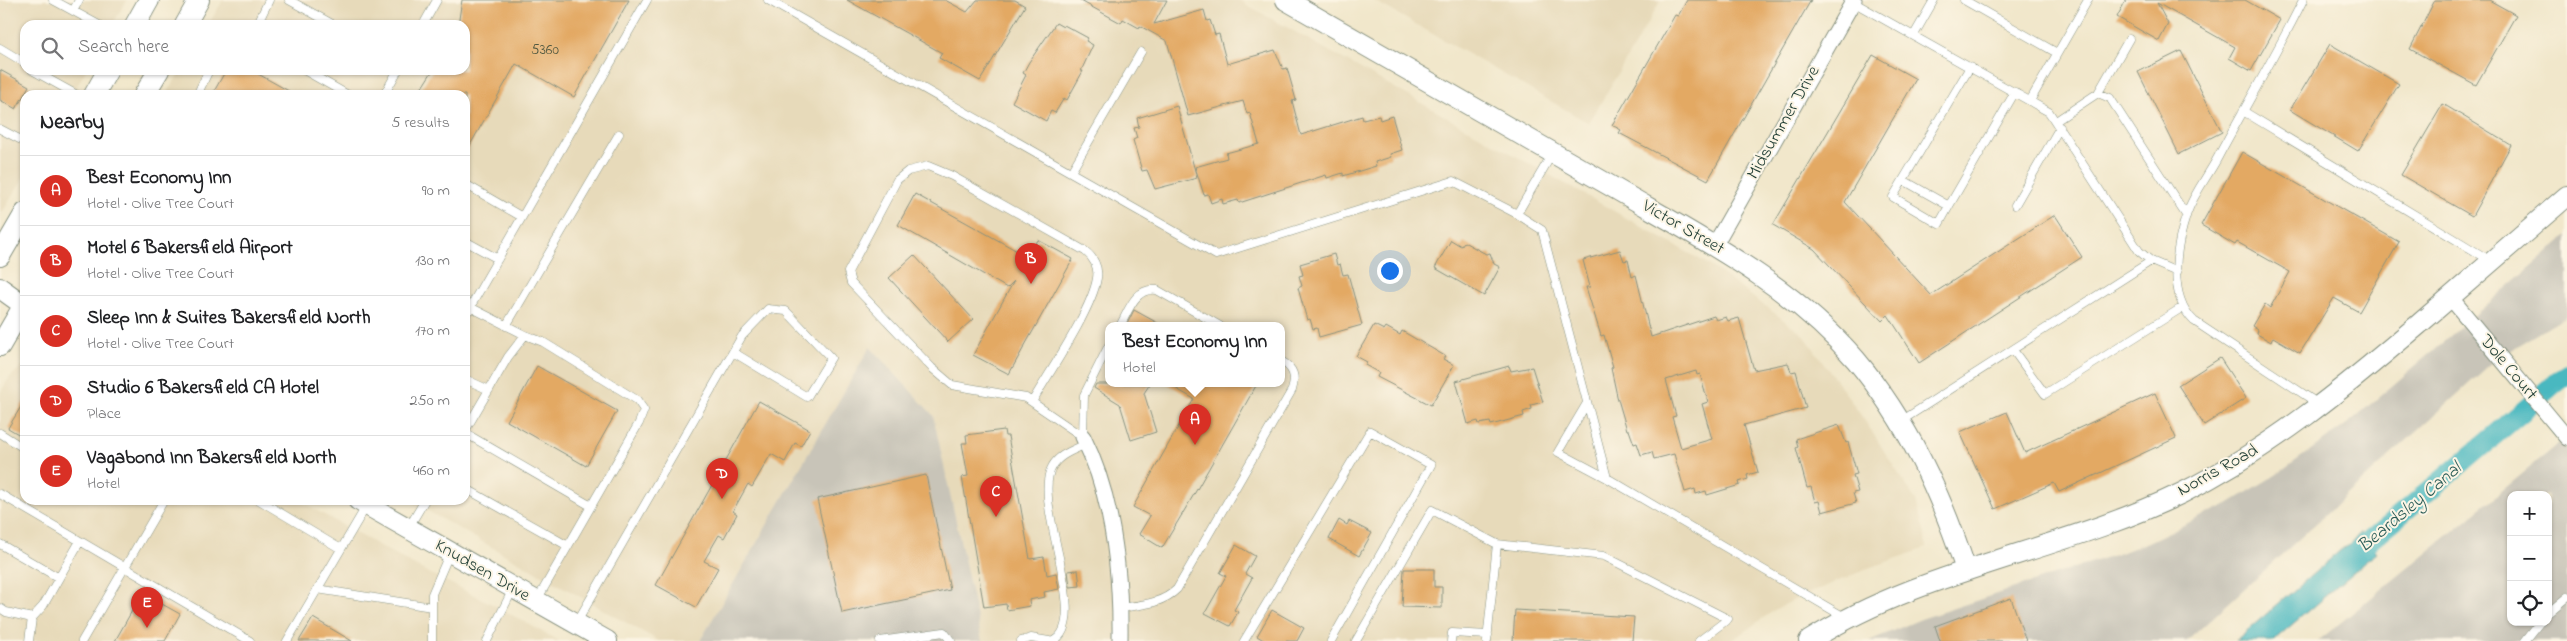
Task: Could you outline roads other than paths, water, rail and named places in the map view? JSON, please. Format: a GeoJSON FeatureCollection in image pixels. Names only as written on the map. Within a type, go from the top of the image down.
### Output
{"type":"FeatureCollection","features":[{"type":"Feature","properties":{"kind":"street"},"geometry":{"type":"LineString","coordinates":[[138,20],[149,0]]}},
{"type":"Feature","properties":{"kind":"street"},"geometry":{"type":"LineString","coordinates":[[187,20],[199,0]]}},
{"type":"Feature","properties":{"kind":"street","name":"Victor Street"},"geometry":{"type":"LineString","coordinates":[[1286,0],[1714,246],[1783,292],[1817,320],[1854,358],[1901,421],[1949,518],[1966,570]]}},
{"type":"Feature","properties":{"kind":"street","name":"Midsummer Drive"},"geometry":{"type":"LineString","coordinates":[[1714,246],[1853,1]]}},
{"type":"Feature","properties":{"kind":"street"},"geometry":{"type":"LineString","coordinates":[[97,90],[105,75]]}},
{"type":"Feature","properties":{"kind":"street"},"geometry":{"type":"LineString","coordinates":[[147,90],[156,75]]}},
{"type":"Feature","properties":{"kind":"street","name":"Norris Road"},"geometry":{"type":"LineString","coordinates":[[1808,641],[1876,604],[1966,570],[2128,517],[2182,493],[2234,465],[2322,406],[2567,196]]}},
{"type":"Feature","properties":{"kind":"street"},"geometry":{"type":"LineString","coordinates":[[0,256],[20,222]]}},
{"type":"Feature","properties":{"kind":"street"},"geometry":{"type":"LineString","coordinates":[[0,288],[20,302]]}},
{"type":"Feature","properties":{"kind":"street","name":"Dole Court"},"geometry":{"type":"LineString","coordinates":[[2450,298],[2567,438]]}},
{"type":"Feature","properties":{"kind":"street"},"geometry":{"type":"LineString","coordinates":[[0,346],[20,313]]}},
{"type":"Feature","properties":{"kind":"street"},"geometry":{"type":"LineString","coordinates":[[1085,440],[1105,496],[1116,552],[1120,641]]}},
{"type":"Feature","properties":{"kind":"street","name":"Knudsen Drive"},"geometry":{"type":"LineString","coordinates":[[367,505],[600,639]]}},
{"type":"Feature","properties":{"kind":"lane"},"geometry":{"type":"LineString","coordinates":[[53,0],[90,20]]}},
{"type":"Feature","properties":{"kind":"lane"},"geometry":{"type":"LineString","coordinates":[[73,11],[79,0]]}},
{"type":"Feature","properties":{"kind":"lane"},"geometry":{"type":"LineString","coordinates":[[259,20],[269,0]]}},
{"type":"Feature","properties":{"kind":"lane"},"geometry":{"type":"LineString","coordinates":[[289,0],[325,20]]}},
{"type":"Feature","properties":{"kind":"lane"},"geometry":{"type":"LineString","coordinates":[[426,20],[437,0]]}},
{"type":"Feature","properties":{"kind":"lane"},"geometry":{"type":"LineString","coordinates":[[536,602],[638,424],[644,410],[637,400],[543,342],[506,326],[470,307],[647,0]]}},
{"type":"Feature","properties":{"kind":"lane"},"geometry":{"type":"LineString","coordinates":[[768,0],[1216,254],[1453,181],[1517,214],[1542,230],[1607,478]]}},
{"type":"Feature","properties":{"kind":"lane"},"geometry":{"type":"LineString","coordinates":[[1914,35],[1934,0]]}},
{"type":"Feature","properties":{"kind":"lane"},"geometry":{"type":"LineString","coordinates":[[1964,0],[2057,53]]}},
{"type":"Feature","properties":{"kind":"lane"},"geometry":{"type":"LineString","coordinates":[[2030,101],[2088,0]]}},
{"type":"Feature","properties":{"kind":"lane"},"geometry":{"type":"LineString","coordinates":[[2303,0],[2243,111],[2192,199],[2186,215],[2177,272],[2178,290],[2186,313],[2201,326],[2322,406]]}},
{"type":"Feature","properties":{"kind":"lane"},"geometry":{"type":"LineString","coordinates":[[1853,1],[2049,112],[2132,241],[2151,261],[2177,272]]}},
{"type":"Feature","properties":{"kind":"lane"},"geometry":{"type":"LineString","coordinates":[[2015,204],[2058,124],[2098,94],[2129,38]]}},
{"type":"Feature","properties":{"kind":"lane"},"geometry":{"type":"LineString","coordinates":[[0,48],[20,60]]}},
{"type":"Feature","properties":{"kind":"lane"},"geometry":{"type":"LineString","coordinates":[[1071,172],[1141,52]]}},
{"type":"Feature","properties":{"kind":"lane"},"geometry":{"type":"LineString","coordinates":[[1970,67],[1893,197],[1939,224],[2015,92]]}},
{"type":"Feature","properties":{"kind":"lane"},"geometry":{"type":"LineString","coordinates":[[41,75],[68,90]]}},
{"type":"Feature","properties":{"kind":"lane"},"geometry":{"type":"LineString","coordinates":[[199,90],[207,75]]}},
{"type":"Feature","properties":{"kind":"lane"},"geometry":{"type":"LineString","coordinates":[[313,75],[339,90]]}},
{"type":"Feature","properties":{"kind":"lane"},"geometry":{"type":"LineString","coordinates":[[387,90],[395,75]]}},
{"type":"Feature","properties":{"kind":"lane"},"geometry":{"type":"LineString","coordinates":[[2098,94],[2110,98],[2186,215]]}},
{"type":"Feature","properties":{"kind":"lane"},"geometry":{"type":"LineString","coordinates":[[2243,111],[2491,261]]}},
{"type":"Feature","properties":{"kind":"lane"},"geometry":{"type":"LineString","coordinates":[[0,128],[20,139]]}},
{"type":"Feature","properties":{"kind":"lane"},"geometry":{"type":"LineString","coordinates":[[506,326],[619,134]]}},
{"type":"Feature","properties":{"kind":"lane"},"geometry":{"type":"LineString","coordinates":[[1517,214],[1553,153]]}},
{"type":"Feature","properties":{"kind":"lane"},"geometry":{"type":"LineString","coordinates":[[1032,402],[1090,301],[1098,276],[1096,264],[1085,251],[952,176],[928,166],[908,172],[897,180],[848,272],[851,283],[932,368],[952,386],[1007,394],[1032,402],[1085,440]]}},
{"type":"Feature","properties":{"kind":"lane"},"geometry":{"type":"LineString","coordinates":[[1903,180],[1949,206]]}},
{"type":"Feature","properties":{"kind":"lane"},"geometry":{"type":"LineString","coordinates":[[470,187],[522,217]]}},
{"type":"Feature","properties":{"kind":"lane"},"geometry":{"type":"LineString","coordinates":[[470,244],[498,259]]}},
{"type":"Feature","properties":{"kind":"lane"},"geometry":{"type":"LineString","coordinates":[[1901,421],[2151,261]]}},
{"type":"Feature","properties":{"kind":"lane"},"geometry":{"type":"LineString","coordinates":[[1122,322],[1142,290],[1149,289],[1157,290],[1213,322]]}},
{"type":"Feature","properties":{"kind":"lane"},"geometry":{"type":"LineString","coordinates":[[2013,350],[2045,394],[2183,307]]}},
{"type":"Feature","properties":{"kind":"lane"},"geometry":{"type":"LineString","coordinates":[[576,624],[742,336],[768,309],[786,311],[831,358],[807,397],[733,352]]}},
{"type":"Feature","properties":{"kind":"lane"},"geometry":{"type":"LineString","coordinates":[[470,423],[508,357],[526,335]]}},
{"type":"Feature","properties":{"kind":"lane"},"geometry":{"type":"LineString","coordinates":[[1085,440],[1084,395],[1105,353]]}},
{"type":"Feature","properties":{"kind":"lane"},"geometry":{"type":"LineString","coordinates":[[1120,608],[1151,603],[1172,594],[1177,589],[1292,390],[1295,380],[1293,371],[1285,364]]}},
{"type":"Feature","properties":{"kind":"lane"},"geometry":{"type":"LineString","coordinates":[[470,381],[489,390]]}},
{"type":"Feature","properties":{"kind":"lane"},"geometry":{"type":"LineString","coordinates":[[1587,403],[1558,452],[1607,478],[1848,619]]}},
{"type":"Feature","properties":{"kind":"lane"},"geometry":{"type":"LineString","coordinates":[[1244,641],[1370,431],[1432,465],[1331,641]]}},
{"type":"Feature","properties":{"kind":"lane"},"geometry":{"type":"LineString","coordinates":[[0,433],[20,446]]}},
{"type":"Feature","properties":{"kind":"lane"},"geometry":{"type":"LineString","coordinates":[[470,435],[591,506]]}},
{"type":"Feature","properties":{"kind":"lane"},"geometry":{"type":"LineString","coordinates":[[1054,641],[1060,638],[1065,626],[1066,597],[1046,486],[1051,467],[1062,456],[1085,440]]}},
{"type":"Feature","properties":{"kind":"lane"},"geometry":{"type":"LineString","coordinates":[[470,491],[568,546]]}},
{"type":"Feature","properties":{"kind":"lane"},"geometry":{"type":"LineString","coordinates":[[0,494],[250,641]]}},
{"type":"Feature","properties":{"kind":"lane"},"geometry":{"type":"LineString","coordinates":[[82,641],[161,505]]}},
{"type":"Feature","properties":{"kind":"lane"},"geometry":{"type":"LineString","coordinates":[[267,505],[341,549]]}},
{"type":"Feature","properties":{"kind":"lane"},"geometry":{"type":"LineString","coordinates":[[287,641],[341,549],[358,505]]}},
{"type":"Feature","properties":{"kind":"lane"},"geometry":{"type":"LineString","coordinates":[[408,529],[422,505]]}},
{"type":"Feature","properties":{"kind":"lane"},"geometry":{"type":"LineString","coordinates":[[1356,641],[1432,510],[1497,544],[1604,556],[1728,619],[1699,641]]}},
{"type":"Feature","properties":{"kind":"lane"},"geometry":{"type":"LineString","coordinates":[[29,641],[32,618],[43,606],[80,541]]}},
{"type":"Feature","properties":{"kind":"lane"},"geometry":{"type":"LineString","coordinates":[[0,544],[59,578]]}},
{"type":"Feature","properties":{"kind":"lane"},"geometry":{"type":"LineString","coordinates":[[1451,641],[1452,633],[1488,638],[1497,544]]}},
{"type":"Feature","properties":{"kind":"lane"},"geometry":{"type":"LineString","coordinates":[[432,641],[432,594],[450,552]]}},
{"type":"Feature","properties":{"kind":"lane"},"geometry":{"type":"LineString","coordinates":[[318,589],[432,607]]}},
{"type":"Feature","properties":{"kind":"lane"},"geometry":{"type":"LineString","coordinates":[[487,641],[513,589]]}},
{"type":"Feature","properties":{"kind":"lane"},"geometry":{"type":"LineString","coordinates":[[2552,610],[2567,598]]}},
{"type":"Feature","properties":{"kind":"lane"},"geometry":{"type":"LineString","coordinates":[[0,608],[6,612],[32,618]]}},
{"type":"Feature","properties":{"kind":"lane"},"geometry":{"type":"LineString","coordinates":[[2525,641],[2537,626]]}},
{"type":"Feature","properties":{"kind":"lane"},"geometry":{"type":"LineString","coordinates":[[880,641],[944,632],[951,641]]}},
{"type":"Feature","properties":{"kind":"lane"},"geometry":{"type":"LineString","coordinates":[[1021,641],[1031,638],[1049,641]]}},
{"type":"Feature","properties":{"kind":"water"},"geometry":{"type":"Polygon","coordinates":[[[2360,533],[2377,552],[2273,641],[2235,641],[2343,548],[2351,544],[2360,533]]]}},
{"type":"Feature","properties":{"kind":"waterway","name":"Beardsley Canal"},"geometry":{"type":"LineString","coordinates":[[2347,560],[2567,374]]}},
{"type":"Feature","properties":{"kind":"place","name":"Motel 6 Bakersfield Airport"},"geometry":{"type":"Point","coordinates":[1031,284]}},
{"type":"Feature","properties":{"kind":"place","name":"Best Economy Inn"},"geometry":{"type":"Point","coordinates":[1195,445]}},
{"type":"Feature","properties":{"kind":"place","name":"Studio 6 Bakersfield CA Hotel"},"geometry":{"type":"Point","coordinates":[722,499]}},
{"type":"Feature","properties":{"kind":"place","name":"Sleep Inn & Suites Bakersfield North"},"geometry":{"type":"Point","coordinates":[996,517]}},
{"type":"Feature","properties":{"kind":"place","name":"Vagabond Inn Bakersfield North"},"geometry":{"type":"Point","coordinates":[147,628]}}]}
